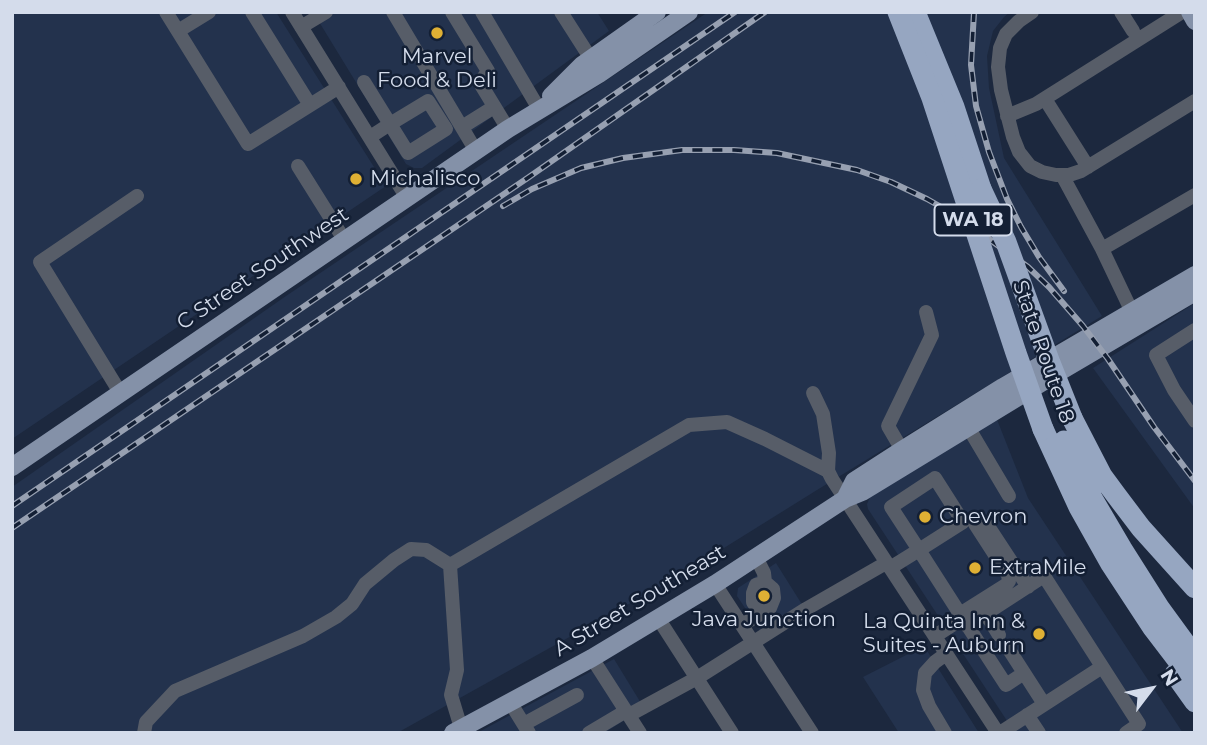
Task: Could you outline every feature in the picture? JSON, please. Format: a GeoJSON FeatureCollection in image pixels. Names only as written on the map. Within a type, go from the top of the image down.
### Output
{"type":"FeatureCollection","features":[{"type":"Feature","properties":{"kind":"highway","name":"State Route 18"},"geometry":{"type":"LineString","coordinates":[[898,12],[932,98],[1016,353],[1057,423],[1079,507],[1140,608],[1195,682]]}},
{"type":"Feature","properties":{"kind":"highway","name":"State Route 18"},"geometry":{"type":"LineString","coordinates":[[915,12],[950,98],[981,189],[1022,331],[1057,423],[1102,517],[1141,580],[1195,657]]}},
{"type":"Feature","properties":{"kind":"highway"},"geometry":{"type":"LineString","coordinates":[[1057,423],[1088,451],[1109,486],[1141,528],[1195,588]]}},
{"type":"Feature","properties":{"kind":"highway"},"geometry":{"type":"LineString","coordinates":[[1140,608],[1150,638],[1195,702]]}},
{"type":"Feature","properties":{"kind":"main road","name":"C Street Southwest"},"geometry":{"type":"LineString","coordinates":[[539,109],[567,79],[591,59],[657,12]]}},
{"type":"Feature","properties":{"kind":"main road","name":"C Street Southwest"},"geometry":{"type":"LineString","coordinates":[[12,467],[508,129],[599,74],[689,12]]}},
{"type":"Feature","properties":{"kind":"main road"},"geometry":{"type":"LineString","coordinates":[[1190,12],[1195,21]]}},
{"type":"Feature","properties":{"kind":"main road","name":"A Street Southeast"},"geometry":{"type":"LineString","coordinates":[[845,499],[854,481],[902,450],[993,393],[1195,275]]}},
{"type":"Feature","properties":{"kind":"main road","name":"A Street Southeast"},"geometry":{"type":"LineString","coordinates":[[455,732],[592,658],[715,584],[845,499],[862,492],[1195,292]]}},
{"type":"Feature","properties":{"kind":"street"},"geometry":{"type":"LineString","coordinates":[[166,12],[248,144],[339,87]]}},
{"type":"Feature","properties":{"kind":"street"},"geometry":{"type":"LineString","coordinates":[[178,32],[209,12]]}},
{"type":"Feature","properties":{"kind":"street"},"geometry":{"type":"LineString","coordinates":[[252,12],[310,105]]}},
{"type":"Feature","properties":{"kind":"street"},"geometry":{"type":"LineString","coordinates":[[292,12],[407,198]]}},
{"type":"Feature","properties":{"kind":"street"},"geometry":{"type":"LineString","coordinates":[[301,27],[326,12]]}},
{"type":"Feature","properties":{"kind":"street"},"geometry":{"type":"LineString","coordinates":[[393,12],[476,151]]}},
{"type":"Feature","properties":{"kind":"street"},"geometry":{"type":"LineString","coordinates":[[452,12],[488,71],[480,83],[508,129]]}},
{"type":"Feature","properties":{"kind":"street"},"geometry":{"type":"LineString","coordinates":[[482,12],[539,109]]}},
{"type":"Feature","properties":{"kind":"street"},"geometry":{"type":"LineString","coordinates":[[561,12],[591,59]]}},
{"type":"Feature","properties":{"kind":"street"},"geometry":{"type":"LineString","coordinates":[[1032,12],[1006,34],[1000,48],[998,67],[1007,116],[1019,152],[1030,166],[1042,172],[1069,175],[1088,167],[1195,101]]}},
{"type":"Feature","properties":{"kind":"street"},"geometry":{"type":"LineString","coordinates":[[1121,12],[1133,31]]}},
{"type":"Feature","properties":{"kind":"street"},"geometry":{"type":"LineString","coordinates":[[1007,116],[1045,99],[1182,12]]}},
{"type":"Feature","properties":{"kind":"street"},"geometry":{"type":"LineString","coordinates":[[364,82],[390,124],[370,137]]}},
{"type":"Feature","properties":{"kind":"street"},"geometry":{"type":"LineString","coordinates":[[1045,99],[1088,167]]}},
{"type":"Feature","properties":{"kind":"street"},"geometry":{"type":"LineString","coordinates":[[462,127],[494,107]]}},
{"type":"Feature","properties":{"kind":"street"},"geometry":{"type":"LineString","coordinates":[[298,166],[345,241]]}},
{"type":"Feature","properties":{"kind":"street"},"geometry":{"type":"LineString","coordinates":[[1062,175],[1132,312]]}},
{"type":"Feature","properties":{"kind":"street"},"geometry":{"type":"LineString","coordinates":[[1102,249],[1195,195]]}},
{"type":"Feature","properties":{"kind":"street"},"geometry":{"type":"LineString","coordinates":[[121,394],[40,262],[137,196]]}},
{"type":"Feature","properties":{"kind":"street"},"geometry":{"type":"LineString","coordinates":[[902,450],[888,426],[932,335],[926,312]]}},
{"type":"Feature","properties":{"kind":"street"},"geometry":{"type":"LineString","coordinates":[[1195,330],[1156,355],[1174,390],[1195,421]]}},
{"type":"Feature","properties":{"kind":"street"},"geometry":{"type":"LineString","coordinates":[[813,393],[823,414],[829,453],[828,471]]}},
{"type":"Feature","properties":{"kind":"street"},"geometry":{"type":"LineString","coordinates":[[450,565],[690,425],[727,422],[828,471],[999,733],[1102,667]]}},
{"type":"Feature","properties":{"kind":"street"},"geometry":{"type":"LineString","coordinates":[[968,427],[1009,496]]}},
{"type":"Feature","properties":{"kind":"street"},"geometry":{"type":"LineString","coordinates":[[934,636],[963,619],[1009,581],[1008,575],[935,478],[891,507],[963,619],[1006,685],[1024,673]]}},
{"type":"Feature","properties":{"kind":"street"},"geometry":{"type":"LineString","coordinates":[[589,733],[697,678],[806,609],[969,523],[988,526],[1028,587]]}},
{"type":"Feature","properties":{"kind":"street"},"geometry":{"type":"LineString","coordinates":[[144,733],[146,722],[176,691],[303,636],[335,617],[352,604],[365,584],[411,549],[426,550],[450,565]]}},
{"type":"Feature","properties":{"kind":"street"},"geometry":{"type":"LineString","coordinates":[[742,625],[763,611],[753,602],[752,593],[757,585],[765,582],[764,573],[756,557]]}},
{"type":"Feature","properties":{"kind":"street"},"geometry":{"type":"LineString","coordinates":[[450,565],[457,670],[452,695],[455,732]]}},
{"type":"Feature","properties":{"kind":"street"},"geometry":{"type":"LineString","coordinates":[[963,619],[986,614],[1044,576],[1139,724],[1126,733]]}},
{"type":"Feature","properties":{"kind":"street"},"geometry":{"type":"LineString","coordinates":[[715,584],[812,733]]}},
{"type":"Feature","properties":{"kind":"street"},"geometry":{"type":"LineString","coordinates":[[986,614],[999,635]]}},
{"type":"Feature","properties":{"kind":"street"},"geometry":{"type":"LineString","coordinates":[[658,618],[732,733]]}},
{"type":"Feature","properties":{"kind":"street"},"geometry":{"type":"LineString","coordinates":[[1008,648],[1044,704]]}},
{"type":"Feature","properties":{"kind":"street"},"geometry":{"type":"LineString","coordinates":[[945,733],[923,690],[925,673],[946,654]]}},
{"type":"Feature","properties":{"kind":"street"},"geometry":{"type":"LineString","coordinates":[[592,658],[640,733]]}},
{"type":"Feature","properties":{"kind":"street"},"geometry":{"type":"LineString","coordinates":[[510,702],[526,728],[577,695]]}},
{"type":"Feature","properties":{"kind":"street"},"geometry":{"type":"LineString","coordinates":[[1027,715],[1039,733]]}},
{"type":"Feature","properties":{"kind":"shaded area"},"geometry":{"type":"Polygon","coordinates":[[[12,12],[276,12],[386,186],[12,439],[12,12]]]}},
{"type":"Feature","properties":{"kind":"shaded area"},"geometry":{"type":"Polygon","coordinates":[[[313,12],[597,12],[609,31],[422,168],[414,168],[406,164],[313,12]]]}},
{"type":"Feature","properties":{"kind":"shaded area"},"geometry":{"type":"Polygon","coordinates":[[[708,12],[1010,12],[993,31],[987,56],[989,88],[1004,158],[1102,316],[679,576],[397,733],[12,733],[12,487],[286,296],[708,12]]]}},
{"type":"Feature","properties":{"kind":"shaded area"},"geometry":{"type":"Polygon","coordinates":[[[1195,303],[1195,509],[1093,368],[1195,303]]]}},
{"type":"Feature","properties":{"kind":"shaded area"},"geometry":{"type":"Polygon","coordinates":[[[996,417],[1028,498],[1183,733],[1015,733],[868,509],[870,497],[996,417]]]}},
{"type":"Feature","properties":{"kind":"shaded area"},"geometry":{"type":"Polygon","coordinates":[[[776,563],[808,614],[767,641],[737,596],[738,588],[776,563]]]}},
{"type":"Feature","properties":{"kind":"shaded area"},"geometry":{"type":"Polygon","coordinates":[[[924,646],[979,733],[899,733],[863,677],[924,646]]]}},
{"type":"Feature","properties":{"kind":"shaded area"},"geometry":{"type":"Polygon","coordinates":[[[614,659],[644,708],[604,733],[477,733],[614,659]]]}},
{"type":"Feature","properties":{"kind":"railway"},"geometry":{"type":"LineString","coordinates":[[12,506],[735,12]]}},
{"type":"Feature","properties":{"kind":"railway"},"geometry":{"type":"LineString","coordinates":[[12,528],[529,177],[765,12]]}},
{"type":"Feature","properties":{"kind":"railway"},"geometry":{"type":"LineString","coordinates":[[974,12],[971,65],[976,106],[989,152],[1021,227],[1064,291]]}},
{"type":"Feature","properties":{"kind":"railway"},"geometry":{"type":"LineString","coordinates":[[503,206],[532,189],[581,168],[623,158],[682,150],[777,153],[857,170],[891,182],[957,216],[1028,267],[1049,287],[1108,359],[1195,481]]}},
{"type":"Feature","properties":{"kind":"place","name":"Marvel Food & Deli"},"geometry":{"type":"Point","coordinates":[437,33]}},
{"type":"Feature","properties":{"kind":"place","name":"Michalisco"},"geometry":{"type":"Point","coordinates":[356,179]}},
{"type":"Feature","properties":{"kind":"place","name":"Chevron"},"geometry":{"type":"Point","coordinates":[925,517]}},
{"type":"Feature","properties":{"kind":"place","name":"ExtraMile"},"geometry":{"type":"Point","coordinates":[975,568]}},
{"type":"Feature","properties":{"kind":"place","name":"Java Junction"},"geometry":{"type":"Point","coordinates":[764,596]}},
{"type":"Feature","properties":{"kind":"place","name":"La Quinta Inn & Suites - Auburn"},"geometry":{"type":"Point","coordinates":[1039,634]}}]}
